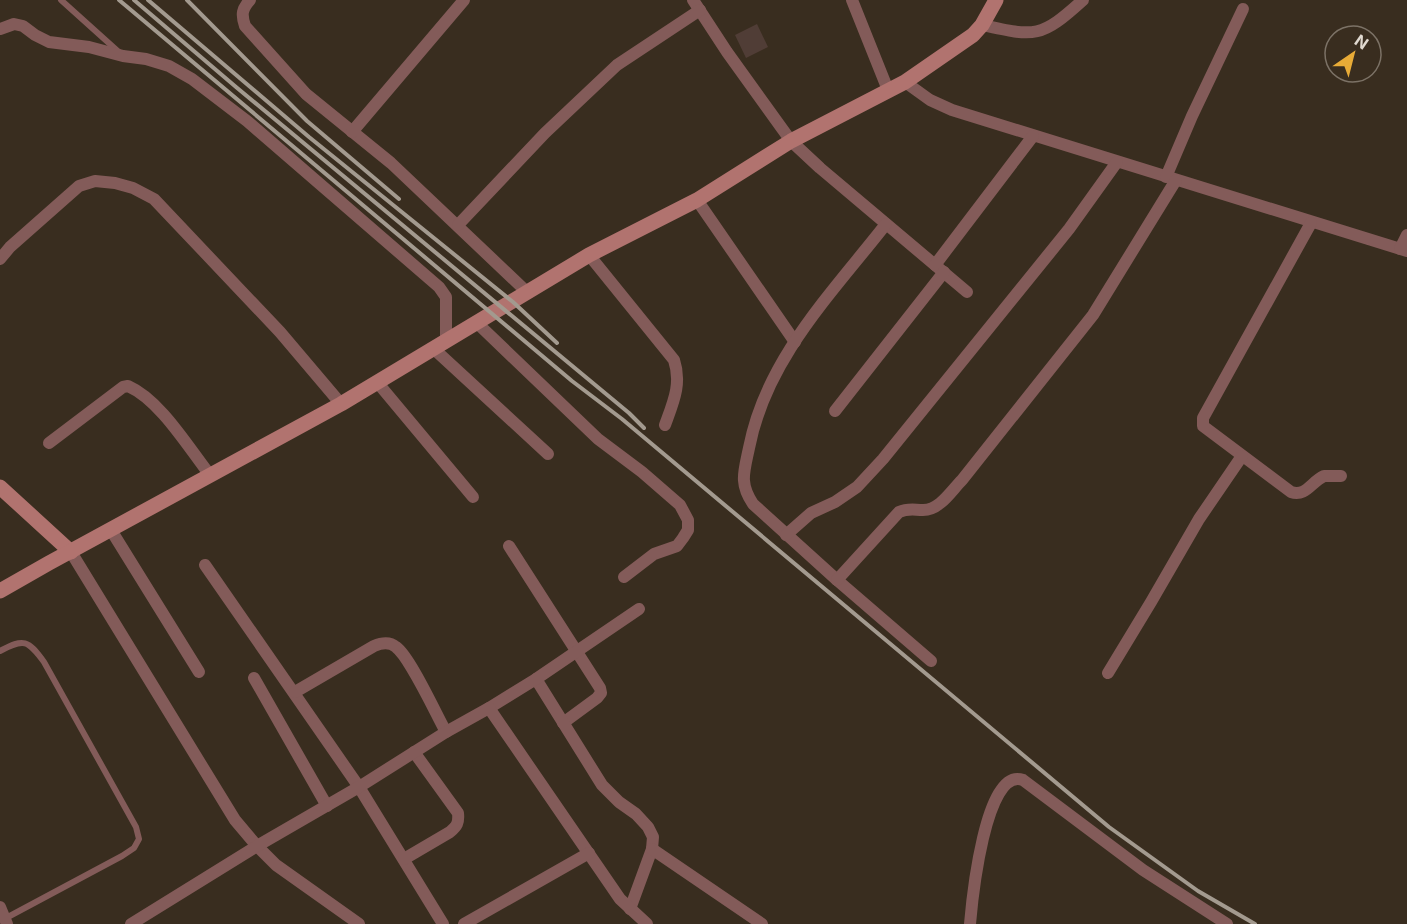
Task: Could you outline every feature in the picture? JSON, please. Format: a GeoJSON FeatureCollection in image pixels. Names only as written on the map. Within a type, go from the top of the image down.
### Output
{"type":"FeatureCollection","features":[{"type":"Feature","properties":{"kind":"street"},"geometry":{"type":"LineString","coordinates":[[250,0],[241,15],[245,26],[306,94],[391,163],[528,293]]}},
{"type":"Feature","properties":{"kind":"street"},"geometry":{"type":"LineString","coordinates":[[352,132],[464,0]]}},
{"type":"Feature","properties":{"kind":"street"},"geometry":{"type":"LineString","coordinates":[[852,0],[888,90]]}},
{"type":"Feature","properties":{"kind":"street"},"geometry":{"type":"LineString","coordinates":[[0,591],[341,404],[589,255],[697,200],[791,141],[905,82],[973,34],[982,25],[996,0]]}},
{"type":"Feature","properties":{"kind":"street"},"geometry":{"type":"LineString","coordinates":[[982,25],[1020,34],[1033,33],[1059,21],[1083,0]]}},
{"type":"Feature","properties":{"kind":"street"},"geometry":{"type":"LineString","coordinates":[[458,225],[545,133],[617,65],[697,5],[727,52],[791,141],[826,174],[967,292]]}},
{"type":"Feature","properties":{"kind":"street"},"geometry":{"type":"LineString","coordinates":[[837,580],[899,512],[907,508],[933,509],[941,503],[962,480],[1093,315],[1171,179],[1192,116],[1243,9]]}},
{"type":"Feature","properties":{"kind":"street"},"geometry":{"type":"LineString","coordinates":[[0,29],[14,24],[23,26],[49,42],[89,47],[123,56],[147,59],[168,66],[192,79],[280,150],[439,287],[446,297],[440,345]]}},
{"type":"Feature","properties":{"kind":"street"},"geometry":{"type":"LineString","coordinates":[[905,82],[930,100],[951,110],[1311,223],[1404,250],[1407,235]]}},
{"type":"Feature","properties":{"kind":"street"},"geometry":{"type":"LineString","coordinates":[[835,411],[1033,136]]}},
{"type":"Feature","properties":{"kind":"street"},"geometry":{"type":"LineString","coordinates":[[786,535],[811,513],[835,502],[857,487],[883,459],[1069,228],[1118,162]]}},
{"type":"Feature","properties":{"kind":"street"},"geometry":{"type":"LineString","coordinates":[[0,258],[79,186],[95,181],[133,188],[154,199],[280,332],[341,404]]}},
{"type":"Feature","properties":{"kind":"street"},"geometry":{"type":"LineString","coordinates":[[697,200],[795,342]]}},
{"type":"Feature","properties":{"kind":"street"},"geometry":{"type":"LineString","coordinates":[[1311,223],[1203,418],[1203,426],[1291,492],[1298,494],[1305,492],[1324,476],[1341,476]]}},
{"type":"Feature","properties":{"kind":"street"},"geometry":{"type":"LineString","coordinates":[[886,224],[795,342],[777,369],[763,399],[752,432],[743,479],[745,491],[753,504],[931,661]]}},
{"type":"Feature","properties":{"kind":"street"},"geometry":{"type":"LineString","coordinates":[[0,237],[10,247]]}},
{"type":"Feature","properties":{"kind":"street"},"geometry":{"type":"LineString","coordinates":[[589,255],[674,360],[678,369],[677,389],[665,425]]}},
{"type":"Feature","properties":{"kind":"street"},"geometry":{"type":"LineString","coordinates":[[477,323],[598,440],[642,472],[680,505],[688,520],[688,530],[677,546],[654,554],[624,577]]}},
{"type":"Feature","properties":{"kind":"street"},"geometry":{"type":"LineString","coordinates":[[440,345],[548,454]]}},
{"type":"Feature","properties":{"kind":"street"},"geometry":{"type":"LineString","coordinates":[[377,382],[473,497]]}},
{"type":"Feature","properties":{"kind":"street"},"geometry":{"type":"LineString","coordinates":[[49,443],[123,387],[128,386],[144,394],[157,406],[210,475]]}},
{"type":"Feature","properties":{"kind":"street"},"geometry":{"type":"LineString","coordinates":[[1108,673],[1199,519],[1242,456]]}},
{"type":"Feature","properties":{"kind":"street"},"geometry":{"type":"LineString","coordinates":[[0,487],[71,552],[235,820],[276,865],[359,924]]}},
{"type":"Feature","properties":{"kind":"street"},"geometry":{"type":"LineString","coordinates":[[111,530],[199,672]]}},
{"type":"Feature","properties":{"kind":"street"},"geometry":{"type":"LineString","coordinates":[[509,546],[600,688],[597,698],[563,723]]}},
{"type":"Feature","properties":{"kind":"street"},"geometry":{"type":"LineString","coordinates":[[205,565],[359,787],[443,924]]}},
{"type":"Feature","properties":{"kind":"street"},"geometry":{"type":"LineString","coordinates":[[131,924],[536,679],[639,609]]}},
{"type":"Feature","properties":{"kind":"street"},"geometry":{"type":"LineString","coordinates":[[295,692],[374,646],[384,643],[396,646],[407,660],[446,732]]}},
{"type":"Feature","properties":{"kind":"street"},"geometry":{"type":"LineString","coordinates":[[254,678],[327,806]]}},
{"type":"Feature","properties":{"kind":"street"},"geometry":{"type":"LineString","coordinates":[[536,679],[602,785],[648,827],[652,837],[652,849],[630,909]]}},
{"type":"Feature","properties":{"kind":"street"},"geometry":{"type":"LineString","coordinates":[[489,708],[620,899],[647,924]]}},
{"type":"Feature","properties":{"kind":"street"},"geometry":{"type":"LineString","coordinates":[[404,860],[450,832],[459,821],[458,813],[414,752]]}},
{"type":"Feature","properties":{"kind":"street"},"geometry":{"type":"LineString","coordinates":[[970,924],[984,831],[1004,787],[1009,780],[1016,778],[1023,780],[1143,870],[1227,924]]}},
{"type":"Feature","properties":{"kind":"street"},"geometry":{"type":"LineString","coordinates":[[652,849],[762,924]]}},
{"type":"Feature","properties":{"kind":"street"},"geometry":{"type":"LineString","coordinates":[[464,924],[589,853]]}},
{"type":"Feature","properties":{"kind":"lane"},"geometry":{"type":"LineString","coordinates":[[61,0],[123,56]]}},
{"type":"Feature","properties":{"kind":"lane"},"geometry":{"type":"LineString","coordinates":[[0,651],[14,643],[23,642],[33,647],[39,654],[136,827],[139,839],[134,848],[122,856],[4,917]]}},
{"type":"Feature","properties":{"kind":"building"},"geometry":{"type":"Polygon","coordinates":[[[757,24],[768,47],[746,58],[735,35],[757,24]]]}},
{"type":"Feature","properties":{"kind":"railway"},"geometry":{"type":"LineString","coordinates":[[119,0],[572,381],[622,419],[1109,827],[1198,891],[1255,924]]}},
{"type":"Feature","properties":{"kind":"railway"},"geometry":{"type":"LineString","coordinates":[[134,0],[629,413],[644,428]]}},
{"type":"Feature","properties":{"kind":"railway"},"geometry":{"type":"LineString","coordinates":[[148,0],[309,137],[513,302],[557,343]]}},
{"type":"Feature","properties":{"kind":"railway"},"geometry":{"type":"LineString","coordinates":[[187,0],[307,121],[399,199]]}}]}
